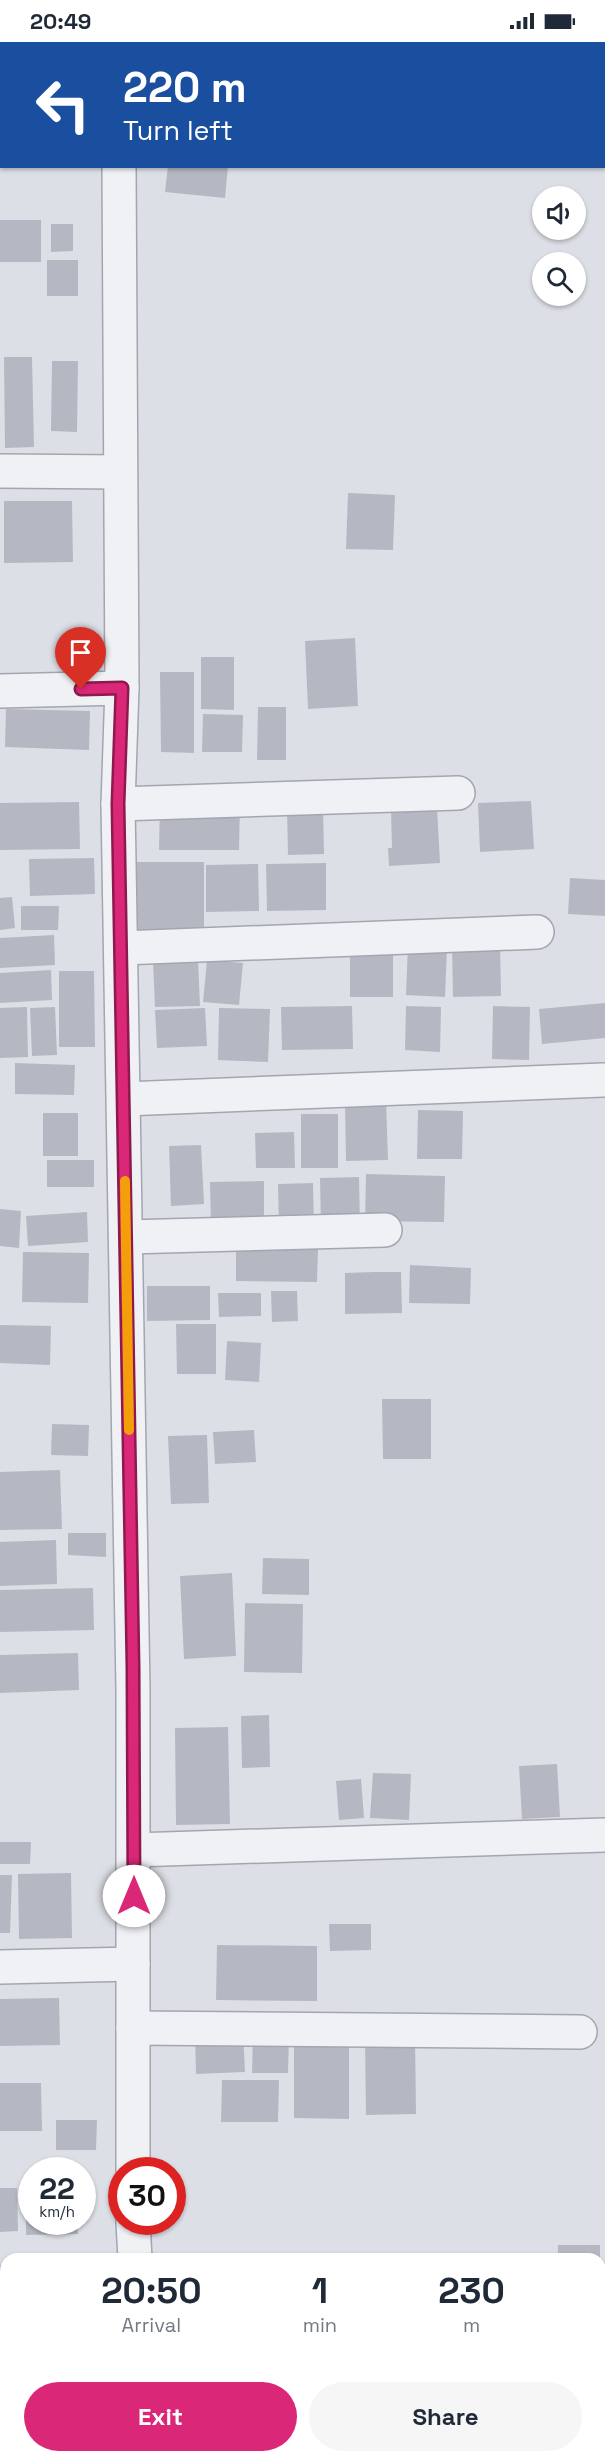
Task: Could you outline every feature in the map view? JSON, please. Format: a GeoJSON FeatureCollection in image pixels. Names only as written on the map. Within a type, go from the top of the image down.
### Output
{"type":"FeatureCollection","features":[{"type":"Feature","properties":{"kind":"street"},"geometry":{"type":"LineString","coordinates":[[119,168],[122,688],[118,804],[127,1237],[134,1851],[133,2157]]}},
{"type":"Feature","properties":{"kind":"street"},"geometry":{"type":"LineString","coordinates":[[0,471],[120,472]]}},
{"type":"Feature","properties":{"kind":"street"},"geometry":{"type":"LineString","coordinates":[[0,691],[122,688]]}},
{"type":"Feature","properties":{"kind":"street"},"geometry":{"type":"LineString","coordinates":[[118,804],[458,792]]}},
{"type":"Feature","properties":{"kind":"street"},"geometry":{"type":"LineString","coordinates":[[122,948],[537,932]]}},
{"type":"Feature","properties":{"kind":"street"},"geometry":{"type":"LineString","coordinates":[[124,1099],[603,1080]]}},
{"type":"Feature","properties":{"kind":"street"},"geometry":{"type":"LineString","coordinates":[[127,1237],[385,1230]]}},
{"type":"Feature","properties":{"kind":"street"},"geometry":{"type":"LineString","coordinates":[[134,1851],[605,1835]]}},
{"type":"Feature","properties":{"kind":"street"},"geometry":{"type":"LineString","coordinates":[[0,1967],[133,1964]]}},
{"type":"Feature","properties":{"kind":"street"},"geometry":{"type":"LineString","coordinates":[[133,2028],[580,2032]]}},
{"type":"Feature","properties":{"kind":"street"},"geometry":{"type":"LineString","coordinates":[[134,2235],[135,2253]]}},
{"type":"Feature","properties":{"kind":"building"},"geometry":{"type":"Polygon","coordinates":[[[168,168],[228,168],[225,198],[165,192],[168,168]]]}},
{"type":"Feature","properties":{"kind":"building"},"geometry":{"type":"Polygon","coordinates":[[[0,220],[41,220],[41,262],[0,262],[0,220]]]}},
{"type":"Feature","properties":{"kind":"building"},"geometry":{"type":"Polygon","coordinates":[[[51,224],[73,224],[73,251],[51,252],[51,224]]]}},
{"type":"Feature","properties":{"kind":"building"},"geometry":{"type":"Polygon","coordinates":[[[47,260],[78,260],[78,296],[47,296],[47,260]]]}},
{"type":"Feature","properties":{"kind":"building"},"geometry":{"type":"Polygon","coordinates":[[[4,357],[32,357],[34,447],[5,448],[4,357]]]}},
{"type":"Feature","properties":{"kind":"building"},"geometry":{"type":"Polygon","coordinates":[[[52,361],[78,361],[77,432],[51,431],[52,361]]]}},
{"type":"Feature","properties":{"kind":"building"},"geometry":{"type":"Polygon","coordinates":[[[348,493],[395,495],[393,550],[346,549],[348,493]]]}},
{"type":"Feature","properties":{"kind":"building"},"geometry":{"type":"Polygon","coordinates":[[[4,501],[72,501],[73,562],[4,563],[4,501]]]}},
{"type":"Feature","properties":{"kind":"building"},"geometry":{"type":"Polygon","coordinates":[[[355,638],[358,706],[308,709],[305,641],[355,638]]]}},
{"type":"Feature","properties":{"kind":"building"},"geometry":{"type":"Polygon","coordinates":[[[201,657],[234,657],[234,710],[201,709],[201,657]]]}},
{"type":"Feature","properties":{"kind":"building"},"geometry":{"type":"Polygon","coordinates":[[[160,672],[194,672],[194,753],[161,752],[160,672]]]}},
{"type":"Feature","properties":{"kind":"building"},"geometry":{"type":"Polygon","coordinates":[[[258,707],[286,707],[286,760],[257,760],[258,707]]]}},
{"type":"Feature","properties":{"kind":"building"},"geometry":{"type":"Polygon","coordinates":[[[6,709],[90,711],[89,750],[5,747],[6,709]]]}},
{"type":"Feature","properties":{"kind":"building"},"geometry":{"type":"Polygon","coordinates":[[[203,714],[243,715],[242,752],[202,752],[203,714]]]}},
{"type":"Feature","properties":{"kind":"building"},"geometry":{"type":"Polygon","coordinates":[[[531,801],[534,849],[480,852],[478,803],[531,801]]]}},
{"type":"Feature","properties":{"kind":"building"},"geometry":{"type":"Polygon","coordinates":[[[79,802],[80,849],[0,850],[0,803],[79,802]]]}},
{"type":"Feature","properties":{"kind":"building"},"geometry":{"type":"Polygon","coordinates":[[[160,803],[240,803],[239,850],[159,850],[160,803]]]}},
{"type":"Feature","properties":{"kind":"building"},"geometry":{"type":"Polygon","coordinates":[[[323,807],[324,854],[288,855],[287,808],[323,807]]]}},
{"type":"Feature","properties":{"kind":"building"},"geometry":{"type":"Polygon","coordinates":[[[437,808],[440,863],[389,866],[388,848],[392,848],[391,810],[437,808]]]}},
{"type":"Feature","properties":{"kind":"building"},"geometry":{"type":"Polygon","coordinates":[[[94,858],[95,894],[30,896],[29,859],[94,858]]]}},
{"type":"Feature","properties":{"kind":"building"},"geometry":{"type":"Polygon","coordinates":[[[136,862],[204,862],[204,931],[137,931],[136,862]]]}},
{"type":"Feature","properties":{"kind":"building"},"geometry":{"type":"Polygon","coordinates":[[[326,863],[326,910],[267,911],[266,864],[326,863]]]}},
{"type":"Feature","properties":{"kind":"building"},"geometry":{"type":"Polygon","coordinates":[[[258,864],[259,911],[206,912],[206,865],[258,864]]]}},
{"type":"Feature","properties":{"kind":"building"},"geometry":{"type":"Polygon","coordinates":[[[570,878],[605,880],[605,916],[568,914],[570,878]]]}},
{"type":"Feature","properties":{"kind":"building"},"geometry":{"type":"Polygon","coordinates":[[[12,897],[15,928],[0,930],[0,898],[12,897]]]}},
{"type":"Feature","properties":{"kind":"building"},"geometry":{"type":"Polygon","coordinates":[[[21,906],[59,906],[58,930],[21,930],[21,906]]]}},
{"type":"Feature","properties":{"kind":"building"},"geometry":{"type":"Polygon","coordinates":[[[54,935],[55,965],[0,968],[0,938],[54,935]]]}},
{"type":"Feature","properties":{"kind":"building"},"geometry":{"type":"Polygon","coordinates":[[[350,943],[393,944],[393,997],[350,997],[350,943]]]}},
{"type":"Feature","properties":{"kind":"building"},"geometry":{"type":"Polygon","coordinates":[[[408,945],[447,947],[445,997],[406,995],[408,945]]]}},
{"type":"Feature","properties":{"kind":"building"},"geometry":{"type":"Polygon","coordinates":[[[452,945],[500,945],[501,996],[453,997],[452,945]]]}},
{"type":"Feature","properties":{"kind":"building"},"geometry":{"type":"Polygon","coordinates":[[[198,960],[200,1006],[155,1007],[153,961],[198,960]]]}},
{"type":"Feature","properties":{"kind":"building"},"geometry":{"type":"Polygon","coordinates":[[[207,960],[243,963],[239,1005],[203,1002],[207,960]]]}},
{"type":"Feature","properties":{"kind":"building"},"geometry":{"type":"Polygon","coordinates":[[[51,970],[52,1000],[0,1003],[0,973],[51,970]]]}},
{"type":"Feature","properties":{"kind":"building"},"geometry":{"type":"Polygon","coordinates":[[[59,971],[94,971],[95,1047],[59,1047],[59,971]]]}},
{"type":"Feature","properties":{"kind":"building"},"geometry":{"type":"Polygon","coordinates":[[[605,1003],[605,1038],[542,1044],[539,1009],[605,1003]]]}},
{"type":"Feature","properties":{"kind":"building"},"geometry":{"type":"Polygon","coordinates":[[[352,1006],[353,1049],[282,1050],[281,1007],[352,1006]]]}},
{"type":"Feature","properties":{"kind":"building"},"geometry":{"type":"Polygon","coordinates":[[[406,1006],[441,1007],[440,1052],[405,1050],[406,1006]]]}},
{"type":"Feature","properties":{"kind":"building"},"geometry":{"type":"Polygon","coordinates":[[[493,1006],[530,1007],[529,1060],[492,1059],[493,1006]]]}},
{"type":"Feature","properties":{"kind":"building"},"geometry":{"type":"Polygon","coordinates":[[[27,1007],[28,1057],[0,1058],[0,1008],[27,1007]]]}},
{"type":"Feature","properties":{"kind":"building"},"geometry":{"type":"Polygon","coordinates":[[[55,1007],[57,1055],[32,1056],[30,1008],[55,1007]]]}},
{"type":"Feature","properties":{"kind":"building"},"geometry":{"type":"Polygon","coordinates":[[[205,1008],[207,1046],[157,1048],[155,1010],[205,1008]]]}},
{"type":"Feature","properties":{"kind":"building"},"geometry":{"type":"Polygon","coordinates":[[[219,1008],[270,1009],[268,1062],[218,1060],[219,1008]]]}},
{"type":"Feature","properties":{"kind":"building"},"geometry":{"type":"Polygon","coordinates":[[[15,1063],[75,1065],[74,1095],[15,1094],[15,1063]]]}},
{"type":"Feature","properties":{"kind":"building"},"geometry":{"type":"Polygon","coordinates":[[[386,1101],[388,1160],[346,1161],[345,1102],[386,1101]]]}},
{"type":"Feature","properties":{"kind":"building"},"geometry":{"type":"Polygon","coordinates":[[[418,1110],[463,1111],[462,1159],[417,1159],[418,1110]]]}},
{"type":"Feature","properties":{"kind":"building"},"geometry":{"type":"Polygon","coordinates":[[[43,1113],[78,1113],[78,1156],[43,1156],[43,1113]]]}},
{"type":"Feature","properties":{"kind":"building"},"geometry":{"type":"Polygon","coordinates":[[[301,1114],[338,1114],[338,1168],[301,1168],[301,1114]]]}},
{"type":"Feature","properties":{"kind":"building"},"geometry":{"type":"Polygon","coordinates":[[[294,1132],[295,1168],[256,1168],[255,1133],[294,1132]]]}},
{"type":"Feature","properties":{"kind":"building"},"geometry":{"type":"Polygon","coordinates":[[[201,1145],[204,1204],[171,1206],[169,1146],[201,1145]]]}},
{"type":"Feature","properties":{"kind":"building"},"geometry":{"type":"Polygon","coordinates":[[[47,1160],[94,1160],[94,1187],[47,1187],[47,1160]]]}},
{"type":"Feature","properties":{"kind":"building"},"geometry":{"type":"Polygon","coordinates":[[[366,1174],[445,1176],[444,1222],[365,1221],[366,1174]]]}},
{"type":"Feature","properties":{"kind":"building"},"geometry":{"type":"Polygon","coordinates":[[[359,1177],[360,1227],[321,1227],[320,1178],[359,1177]]]}},
{"type":"Feature","properties":{"kind":"building"},"geometry":{"type":"Polygon","coordinates":[[[264,1181],[264,1222],[211,1223],[210,1182],[264,1181]]]}},
{"type":"Feature","properties":{"kind":"building"},"geometry":{"type":"Polygon","coordinates":[[[313,1183],[314,1229],[279,1230],[278,1184],[313,1183]]]}},
{"type":"Feature","properties":{"kind":"building"},"geometry":{"type":"Polygon","coordinates":[[[0,1209],[21,1211],[19,1248],[0,1246],[0,1209]]]}},
{"type":"Feature","properties":{"kind":"building"},"geometry":{"type":"Polygon","coordinates":[[[87,1212],[88,1242],[28,1246],[26,1216],[87,1212]]]}},
{"type":"Feature","properties":{"kind":"building"},"geometry":{"type":"Polygon","coordinates":[[[236,1248],[318,1249],[317,1282],[236,1281],[236,1248]]]}},
{"type":"Feature","properties":{"kind":"building"},"geometry":{"type":"Polygon","coordinates":[[[23,1252],[89,1253],[88,1303],[22,1302],[23,1252]]]}},
{"type":"Feature","properties":{"kind":"building"},"geometry":{"type":"Polygon","coordinates":[[[410,1265],[471,1268],[470,1304],[409,1303],[410,1265]]]}},
{"type":"Feature","properties":{"kind":"building"},"geometry":{"type":"Polygon","coordinates":[[[401,1272],[402,1313],[345,1314],[345,1273],[401,1272]]]}},
{"type":"Feature","properties":{"kind":"building"},"geometry":{"type":"Polygon","coordinates":[[[147,1286],[210,1286],[210,1320],[147,1321],[147,1286]]]}},
{"type":"Feature","properties":{"kind":"building"},"geometry":{"type":"Polygon","coordinates":[[[271,1291],[297,1291],[298,1321],[272,1322],[271,1291]]]}},
{"type":"Feature","properties":{"kind":"building"},"geometry":{"type":"Polygon","coordinates":[[[218,1293],[261,1293],[261,1316],[219,1317],[218,1293]]]}},
{"type":"Feature","properties":{"kind":"building"},"geometry":{"type":"Polygon","coordinates":[[[176,1324],[216,1324],[216,1374],[177,1374],[176,1324]]]}},
{"type":"Feature","properties":{"kind":"building"},"geometry":{"type":"Polygon","coordinates":[[[0,1325],[51,1326],[50,1365],[0,1363],[0,1325]]]}},
{"type":"Feature","properties":{"kind":"building"},"geometry":{"type":"Polygon","coordinates":[[[227,1341],[261,1343],[259,1382],[225,1380],[227,1341]]]}},
{"type":"Feature","properties":{"kind":"building"},"geometry":{"type":"Polygon","coordinates":[[[382,1399],[431,1399],[431,1459],[383,1459],[382,1399]]]}},
{"type":"Feature","properties":{"kind":"building"},"geometry":{"type":"Polygon","coordinates":[[[52,1424],[89,1425],[88,1456],[51,1455],[52,1424]]]}},
{"type":"Feature","properties":{"kind":"building"},"geometry":{"type":"Polygon","coordinates":[[[254,1430],[256,1462],[215,1464],[213,1432],[254,1430]]]}},
{"type":"Feature","properties":{"kind":"building"},"geometry":{"type":"Polygon","coordinates":[[[207,1435],[209,1503],[171,1504],[168,1436],[207,1435]]]}},
{"type":"Feature","properties":{"kind":"building"},"geometry":{"type":"Polygon","coordinates":[[[60,1470],[62,1529],[0,1530],[0,1472],[60,1470]]]}},
{"type":"Feature","properties":{"kind":"building"},"geometry":{"type":"Polygon","coordinates":[[[68,1533],[106,1533],[106,1557],[68,1555],[68,1533]]]}},
{"type":"Feature","properties":{"kind":"building"},"geometry":{"type":"Polygon","coordinates":[[[56,1540],[57,1584],[0,1586],[0,1542],[56,1540]]]}},
{"type":"Feature","properties":{"kind":"building"},"geometry":{"type":"Polygon","coordinates":[[[263,1558],[309,1559],[309,1595],[262,1594],[263,1558]]]}},
{"type":"Feature","properties":{"kind":"building"},"geometry":{"type":"Polygon","coordinates":[[[232,1573],[236,1656],[184,1659],[180,1576],[232,1573]]]}},
{"type":"Feature","properties":{"kind":"building"},"geometry":{"type":"Polygon","coordinates":[[[93,1588],[94,1630],[0,1632],[0,1590],[93,1588]]]}},
{"type":"Feature","properties":{"kind":"building"},"geometry":{"type":"Polygon","coordinates":[[[245,1603],[303,1604],[302,1673],[244,1672],[245,1603]]]}},
{"type":"Feature","properties":{"kind":"building"},"geometry":{"type":"Polygon","coordinates":[[[78,1653],[79,1690],[0,1693],[0,1655],[78,1653]]]}},
{"type":"Feature","properties":{"kind":"building"},"geometry":{"type":"Polygon","coordinates":[[[269,1715],[270,1767],[242,1768],[241,1716],[269,1715]]]}},
{"type":"Feature","properties":{"kind":"building"},"geometry":{"type":"Polygon","coordinates":[[[228,1727],[230,1824],[176,1825],[175,1728],[228,1727]]]}},
{"type":"Feature","properties":{"kind":"building"},"geometry":{"type":"Polygon","coordinates":[[[557,1764],[560,1817],[522,1819],[519,1766],[557,1764]]]}},
{"type":"Feature","properties":{"kind":"building"},"geometry":{"type":"Polygon","coordinates":[[[373,1773],[411,1774],[409,1820],[370,1818],[373,1773]]]}},
{"type":"Feature","properties":{"kind":"building"},"geometry":{"type":"Polygon","coordinates":[[[361,1779],[364,1818],[339,1820],[336,1781],[361,1779]]]}},
{"type":"Feature","properties":{"kind":"building"},"geometry":{"type":"Polygon","coordinates":[[[0,1842],[31,1842],[30,1864],[0,1864],[0,1842]]]}},
{"type":"Feature","properties":{"kind":"building"},"geometry":{"type":"Polygon","coordinates":[[[71,1873],[72,1938],[19,1939],[18,1874],[71,1873]]]}},
{"type":"Feature","properties":{"kind":"building"},"geometry":{"type":"Polygon","coordinates":[[[0,1875],[12,1875],[10,1933],[0,1933],[0,1875]]]}},
{"type":"Feature","properties":{"kind":"building"},"geometry":{"type":"Polygon","coordinates":[[[329,1924],[371,1924],[371,1950],[330,1951],[329,1924]]]}},
{"type":"Feature","properties":{"kind":"building"},"geometry":{"type":"Polygon","coordinates":[[[217,1945],[317,1946],[317,2001],[216,2000],[217,1945]]]}},
{"type":"Feature","properties":{"kind":"building"},"geometry":{"type":"Polygon","coordinates":[[[59,1998],[60,2045],[0,2046],[0,1999],[59,1998]]]}},
{"type":"Feature","properties":{"kind":"building"},"geometry":{"type":"Polygon","coordinates":[[[243,2032],[245,2072],[196,2074],[195,2033],[243,2032]]]}},
{"type":"Feature","properties":{"kind":"building"},"geometry":{"type":"Polygon","coordinates":[[[253,2032],[289,2033],[288,2073],[252,2073],[253,2032]]]}},
{"type":"Feature","properties":{"kind":"building"},"geometry":{"type":"Polygon","coordinates":[[[415,2038],[416,2114],[366,2115],[365,2039],[415,2038]]]}},
{"type":"Feature","properties":{"kind":"building"},"geometry":{"type":"Polygon","coordinates":[[[294,2044],[349,2044],[349,2119],[294,2118],[294,2044]]]}},
{"type":"Feature","properties":{"kind":"building"},"geometry":{"type":"Polygon","coordinates":[[[222,2080],[279,2080],[278,2122],[221,2122],[222,2080]]]}},
{"type":"Feature","properties":{"kind":"building"},"geometry":{"type":"Polygon","coordinates":[[[0,2083],[41,2083],[42,2131],[0,2131],[0,2083]]]}},
{"type":"Feature","properties":{"kind":"building"},"geometry":{"type":"Polygon","coordinates":[[[56,2120],[97,2120],[96,2150],[56,2150],[56,2120]]]}},
{"type":"Feature","properties":{"kind":"building"},"geometry":{"type":"Polygon","coordinates":[[[0,2188],[17,2188],[18,2231],[0,2232],[0,2188]]]}},
{"type":"Feature","properties":{"kind":"building"},"geometry":{"type":"Polygon","coordinates":[[[558,2245],[600,2245],[600,2253],[558,2253],[558,2245]]]}},
{"type":"Feature","properties":{"kind":"slow traffic"},"geometry":{"type":"LineString","coordinates":[[125,1181],[129,1430]]}},
{"type":"Feature","properties":{"kind":"route"},"geometry":{"type":"LineString","coordinates":[[81,689],[122,688],[118,804],[127,1237],[134,1896]]}}]}
